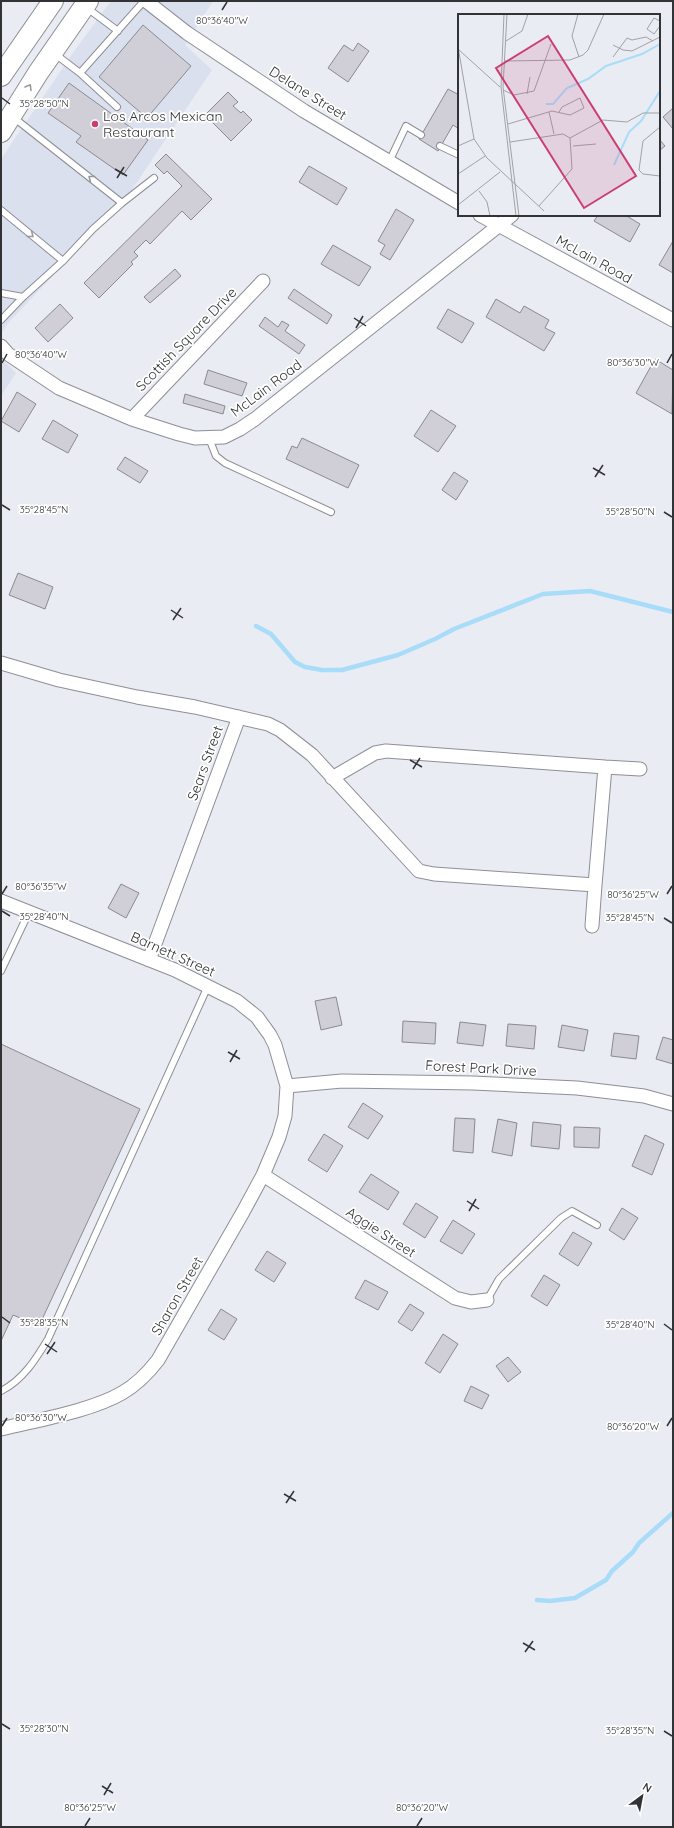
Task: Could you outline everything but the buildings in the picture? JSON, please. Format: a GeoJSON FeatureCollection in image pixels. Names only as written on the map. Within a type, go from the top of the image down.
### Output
{"type":"FeatureCollection","features":[{"type":"Feature","properties":{"kind":"main road"},"geometry":{"type":"LineString","coordinates":[[1,132],[52,52],[86,3]]}},
{"type":"Feature","properties":{"kind":"main road"},"geometry":{"type":"LineString","coordinates":[[1,76],[44,8]]}},
{"type":"Feature","properties":{"kind":"street","name":"Delane Street"},"geometry":{"type":"LineString","coordinates":[[145,1],[188,33],[304,111],[458,202]]}},
{"type":"Feature","properties":{"kind":"street"},"geometry":{"type":"LineString","coordinates":[[482,216],[499,225]]}},
{"type":"Feature","properties":{"kind":"street","name":"McLain Road"},"geometry":{"type":"LineString","coordinates":[[1,346],[8,354],[59,388],[132,419],[195,438],[224,437],[240,430],[255,419],[511,216]]}},
{"type":"Feature","properties":{"kind":"street","name":"McLain Road"},"geometry":{"type":"LineString","coordinates":[[499,225],[673,320]]}},
{"type":"Feature","properties":{"kind":"street","name":"Scottish Square Drive"},"geometry":{"type":"LineString","coordinates":[[132,419],[263,281]]}},
{"type":"Feature","properties":{"kind":"street","name":"Sears Street"},"geometry":{"type":"LineString","coordinates":[[1,663],[59,680],[239,717],[149,960]]}},
{"type":"Feature","properties":{"kind":"street"},"geometry":{"type":"LineString","coordinates":[[239,717],[268,724],[280,730],[312,755],[418,871],[434,874],[595,885]]}},
{"type":"Feature","properties":{"kind":"street"},"geometry":{"type":"LineString","coordinates":[[332,778],[374,752],[386,751],[640,769]]}},
{"type":"Feature","properties":{"kind":"street"},"geometry":{"type":"LineString","coordinates":[[592,926],[605,767]]}},
{"type":"Feature","properties":{"kind":"street","name":"Barnett Street"},"geometry":{"type":"LineString","coordinates":[[1,901],[149,960],[208,986],[237,1001],[257,1017],[270,1035],[275,1045],[287,1086]]}},
{"type":"Feature","properties":{"kind":"street","name":"Forest Park Drive"},"geometry":{"type":"LineString","coordinates":[[287,1086],[342,1081],[473,1083],[577,1088],[644,1096],[673,1104]]}},
{"type":"Feature","properties":{"kind":"street","name":"Sharon Street"},"geometry":{"type":"LineString","coordinates":[[1,1429],[92,1406],[121,1394],[149,1371],[158,1360],[244,1212],[263,1175],[279,1137],[285,1116],[287,1086]]}},
{"type":"Feature","properties":{"kind":"street","name":"Aggie Street"},"geometry":{"type":"LineString","coordinates":[[263,1175],[455,1298],[471,1302],[487,1300]]}},
{"type":"Feature","properties":{"kind":"lane"},"geometry":{"type":"LineString","coordinates":[[80,73],[145,1]]}},
{"type":"Feature","properties":{"kind":"lane"},"geometry":{"type":"LineString","coordinates":[[86,3],[118,31]]}},
{"type":"Feature","properties":{"kind":"lane"},"geometry":{"type":"LineString","coordinates":[[52,52],[80,73],[117,107]]}},
{"type":"Feature","properties":{"kind":"lane"},"geometry":{"type":"LineString","coordinates":[[12,116],[122,203]]}},
{"type":"Feature","properties":{"kind":"lane"},"geometry":{"type":"LineString","coordinates":[[389,162],[406,126],[421,135]]}},
{"type":"Feature","properties":{"kind":"lane"},"geometry":{"type":"LineString","coordinates":[[440,146],[458,155]]}},
{"type":"Feature","properties":{"kind":"lane"},"geometry":{"type":"LineString","coordinates":[[1,320],[23,297],[63,261],[93,229],[122,203],[154,178]]}},
{"type":"Feature","properties":{"kind":"lane"},"geometry":{"type":"LineString","coordinates":[[1,210],[63,261]]}},
{"type":"Feature","properties":{"kind":"lane"},"geometry":{"type":"LineString","coordinates":[[1,293],[23,297]]}},
{"type":"Feature","properties":{"kind":"lane"},"geometry":{"type":"LineString","coordinates":[[209,438],[216,456],[225,463],[331,512]]}},
{"type":"Feature","properties":{"kind":"lane"},"geometry":{"type":"LineString","coordinates":[[1,971],[29,912]]}},
{"type":"Feature","properties":{"kind":"lane"},"geometry":{"type":"LineString","coordinates":[[1,1390],[14,1383],[32,1364],[48,1338],[208,986]]}},
{"type":"Feature","properties":{"kind":"lane"},"geometry":{"type":"LineString","coordinates":[[487,1300],[499,1279],[561,1218],[572,1211],[597,1225]]}},
{"type":"Feature","properties":{"kind":"shaded area"},"geometry":{"type":"Polygon","coordinates":[[[111,1],[213,1],[185,45],[212,70],[125,200],[9,322],[1,333],[1,159],[75,50],[111,1]]]}},
{"type":"Feature","properties":{"kind":"shaded area"},"geometry":{"type":"Polygon","coordinates":[[[1,358],[16,373],[1,396],[1,358]]]}},
{"type":"Feature","properties":{"kind":"waterway"},"geometry":{"type":"LineString","coordinates":[[256,626],[271,634],[295,662],[305,667],[322,670],[342,670],[398,655],[454,629],[543,594],[590,591],[673,612]]}},
{"type":"Feature","properties":{"kind":"waterway"},"geometry":{"type":"LineString","coordinates":[[537,1600],[550,1601],[575,1598],[606,1580],[612,1571],[633,1552],[639,1543],[673,1513]]}},
{"type":"Feature","properties":{"kind":"place","name":"Los Arcos Mexican Restaurant"},"geometry":{"type":"Point","coordinates":[95,124]}}]}
